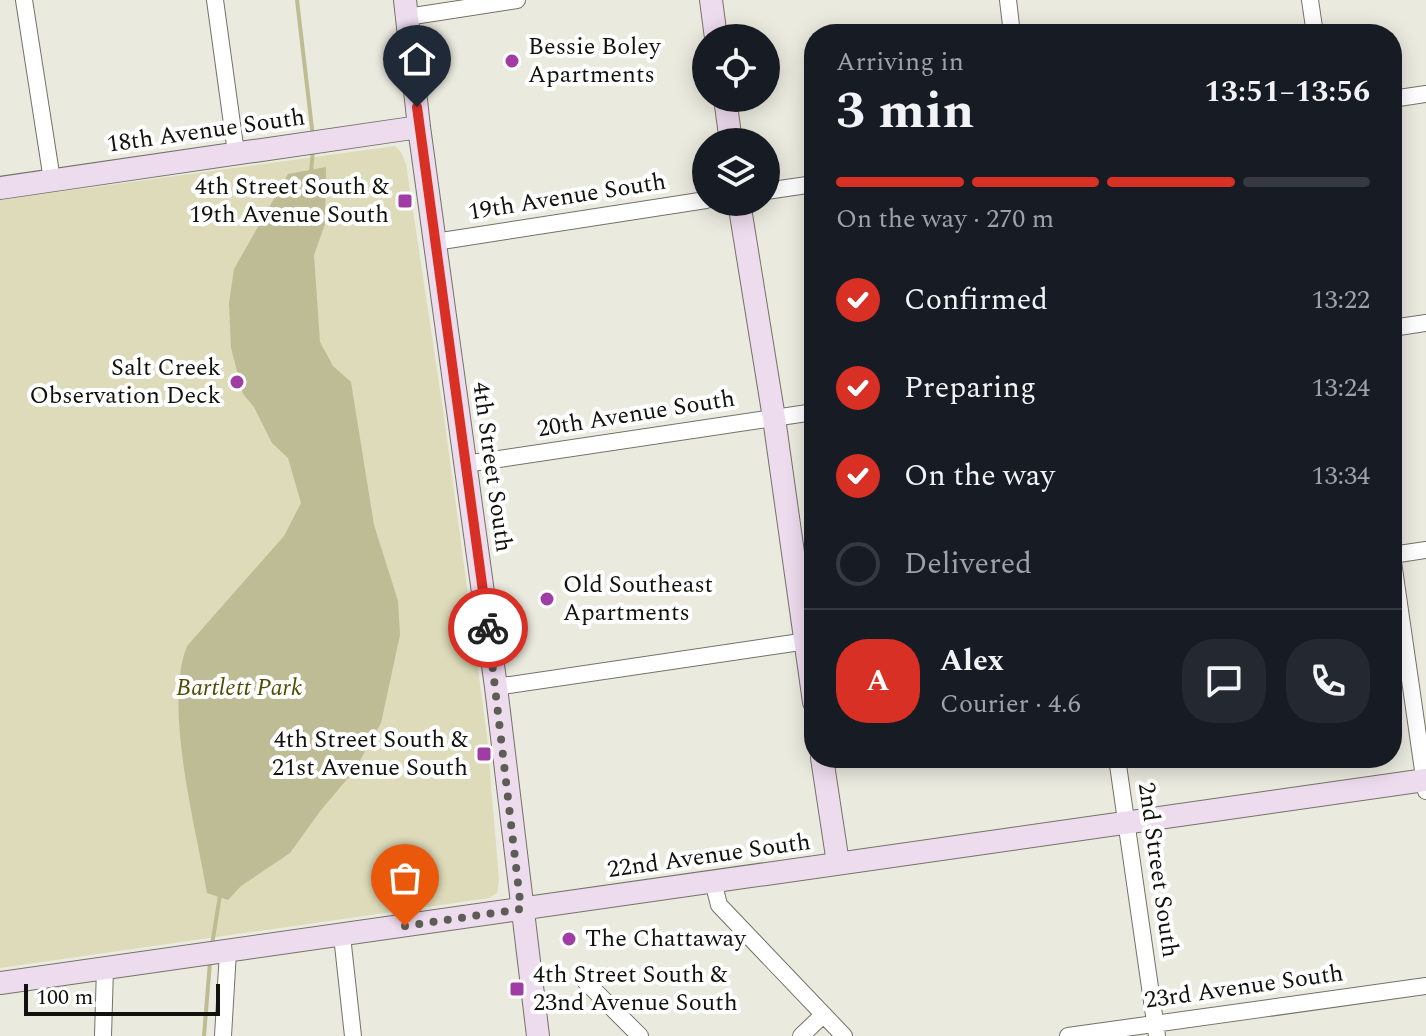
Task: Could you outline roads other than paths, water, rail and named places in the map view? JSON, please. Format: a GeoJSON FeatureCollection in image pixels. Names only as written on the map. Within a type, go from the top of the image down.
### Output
{"type":"FeatureCollection","features":[{"type":"Feature","properties":{"kind":"street"},"geometry":{"type":"LineString","coordinates":[[24,0],[52,180]]}},
{"type":"Feature","properties":{"kind":"street"},"geometry":{"type":"LineString","coordinates":[[215,0],[236,153]]}},
{"type":"Feature","properties":{"kind":"street"},"geometry":{"type":"LineString","coordinates":[[406,8],[517,0]]}},
{"type":"Feature","properties":{"kind":"street"},"geometry":{"type":"LineString","coordinates":[[711,0],[714,24]]}},
{"type":"Feature","properties":{"kind":"street"},"geometry":{"type":"LineString","coordinates":[[1008,0],[1011,24]]}},
{"type":"Feature","properties":{"kind":"street"},"geometry":{"type":"LineString","coordinates":[[1310,0],[1314,24]]}},
{"type":"Feature","properties":{"kind":"street","name":"4th Street South"},"geometry":{"type":"LineString","coordinates":[[406,8],[419,127],[496,687],[538,1036]]}},
{"type":"Feature","properties":{"kind":"street"},"geometry":{"type":"LineString","coordinates":[[1402,98],[1426,94]]}},
{"type":"Feature","properties":{"kind":"street","name":"18th Avenue South"},"geometry":{"type":"LineString","coordinates":[[0,188],[419,127]]}},
{"type":"Feature","properties":{"kind":"street"},"geometry":{"type":"LineString","coordinates":[[780,189],[804,185]]}},
{"type":"Feature","properties":{"kind":"street","name":"19th Avenue South"},"geometry":{"type":"LineString","coordinates":[[435,242],[692,202]]}},
{"type":"Feature","properties":{"kind":"street"},"geometry":{"type":"LineString","coordinates":[[741,216],[804,604]]}},
{"type":"Feature","properties":{"kind":"street"},"geometry":{"type":"LineString","coordinates":[[1402,327],[1426,323]]}},
{"type":"Feature","properties":{"kind":"street","name":"20th Avenue South"},"geometry":{"type":"LineString","coordinates":[[465,464],[804,414]]}},
{"type":"Feature","properties":{"kind":"street"},"geometry":{"type":"LineString","coordinates":[[1402,554],[1426,550]]}},
{"type":"Feature","properties":{"kind":"street"},"geometry":{"type":"LineString","coordinates":[[1402,622],[1426,784]]}},
{"type":"Feature","properties":{"kind":"street"},"geometry":{"type":"LineString","coordinates":[[496,687],[804,642]]}},
{"type":"Feature","properties":{"kind":"street"},"geometry":{"type":"LineString","coordinates":[[824,768],[838,863]]}},
{"type":"Feature","properties":{"kind":"street","name":"2nd Street South"},"geometry":{"type":"LineString","coordinates":[[1119,768],[1156,1030]]}},
{"type":"Feature","properties":{"kind":"street","name":"22nd Avenue South"},"geometry":{"type":"LineString","coordinates":[[0,983],[838,863],[1426,784]]}},
{"type":"Feature","properties":{"kind":"street"},"geometry":{"type":"LineString","coordinates":[[713,881],[719,905],[844,1036]]}},
{"type":"Feature","properties":{"kind":"street"},"geometry":{"type":"LineString","coordinates":[[342,936],[353,1036]]}},
{"type":"Feature","properties":{"kind":"street"},"geometry":{"type":"LineString","coordinates":[[223,1036],[228,951]]}},
{"type":"Feature","properties":{"kind":"street"},"geometry":{"type":"LineString","coordinates":[[103,1036],[105,968]]}},
{"type":"Feature","properties":{"kind":"street"},"geometry":{"type":"LineString","coordinates":[[585,981],[640,1036]]}},
{"type":"Feature","properties":{"kind":"street","name":"23rd Avenue South"},"geometry":{"type":"LineString","coordinates":[[1068,1036],[1156,1030],[1426,986]]}},
{"type":"Feature","properties":{"kind":"street"},"geometry":{"type":"LineString","coordinates":[[801,1036],[823,1015]]}},
{"type":"Feature","properties":{"kind":"waterway"},"geometry":{"type":"LineString","coordinates":[[297,0],[313,137]]}},
{"type":"Feature","properties":{"kind":"waterway"},"geometry":{"type":"LineString","coordinates":[[311,173],[313,149]]}},
{"type":"Feature","properties":{"kind":"waterway"},"geometry":{"type":"LineString","coordinates":[[212,945],[220,895]]}},
{"type":"Feature","properties":{"kind":"waterway"},"geometry":{"type":"LineString","coordinates":[[204,1036],[210,962]]}},
{"type":"Feature","properties":{"kind":"place","name":"Bessie Boley Apartments"},"geometry":{"type":"Point","coordinates":[512,61]}},
{"type":"Feature","properties":{"kind":"place","name":"4th Street South & 19th Avenue South"},"geometry":{"type":"Point","coordinates":[405,201]}},
{"type":"Feature","properties":{"kind":"place","name":"Salt Creek Observation Deck"},"geometry":{"type":"Point","coordinates":[237,382]}},
{"type":"Feature","properties":{"kind":"place","name":"Old Southeast Apartments"},"geometry":{"type":"Point","coordinates":[547,599]}},
{"type":"Feature","properties":{"kind":"place","name":"4th Street South & 21st Avenue South"},"geometry":{"type":"Point","coordinates":[484,754]}},
{"type":"Feature","properties":{"kind":"place","name":"The Chattaway"},"geometry":{"type":"Point","coordinates":[569,939]}},
{"type":"Feature","properties":{"kind":"place","name":"4th Street South & 23nd Avenue South"},"geometry":{"type":"Point","coordinates":[517,989]}},
{"type":"Feature","properties":{"kind":"park label","name":"Bartlett Park"},"geometry":{"type":"Point","coordinates":[239,688]}}]}
